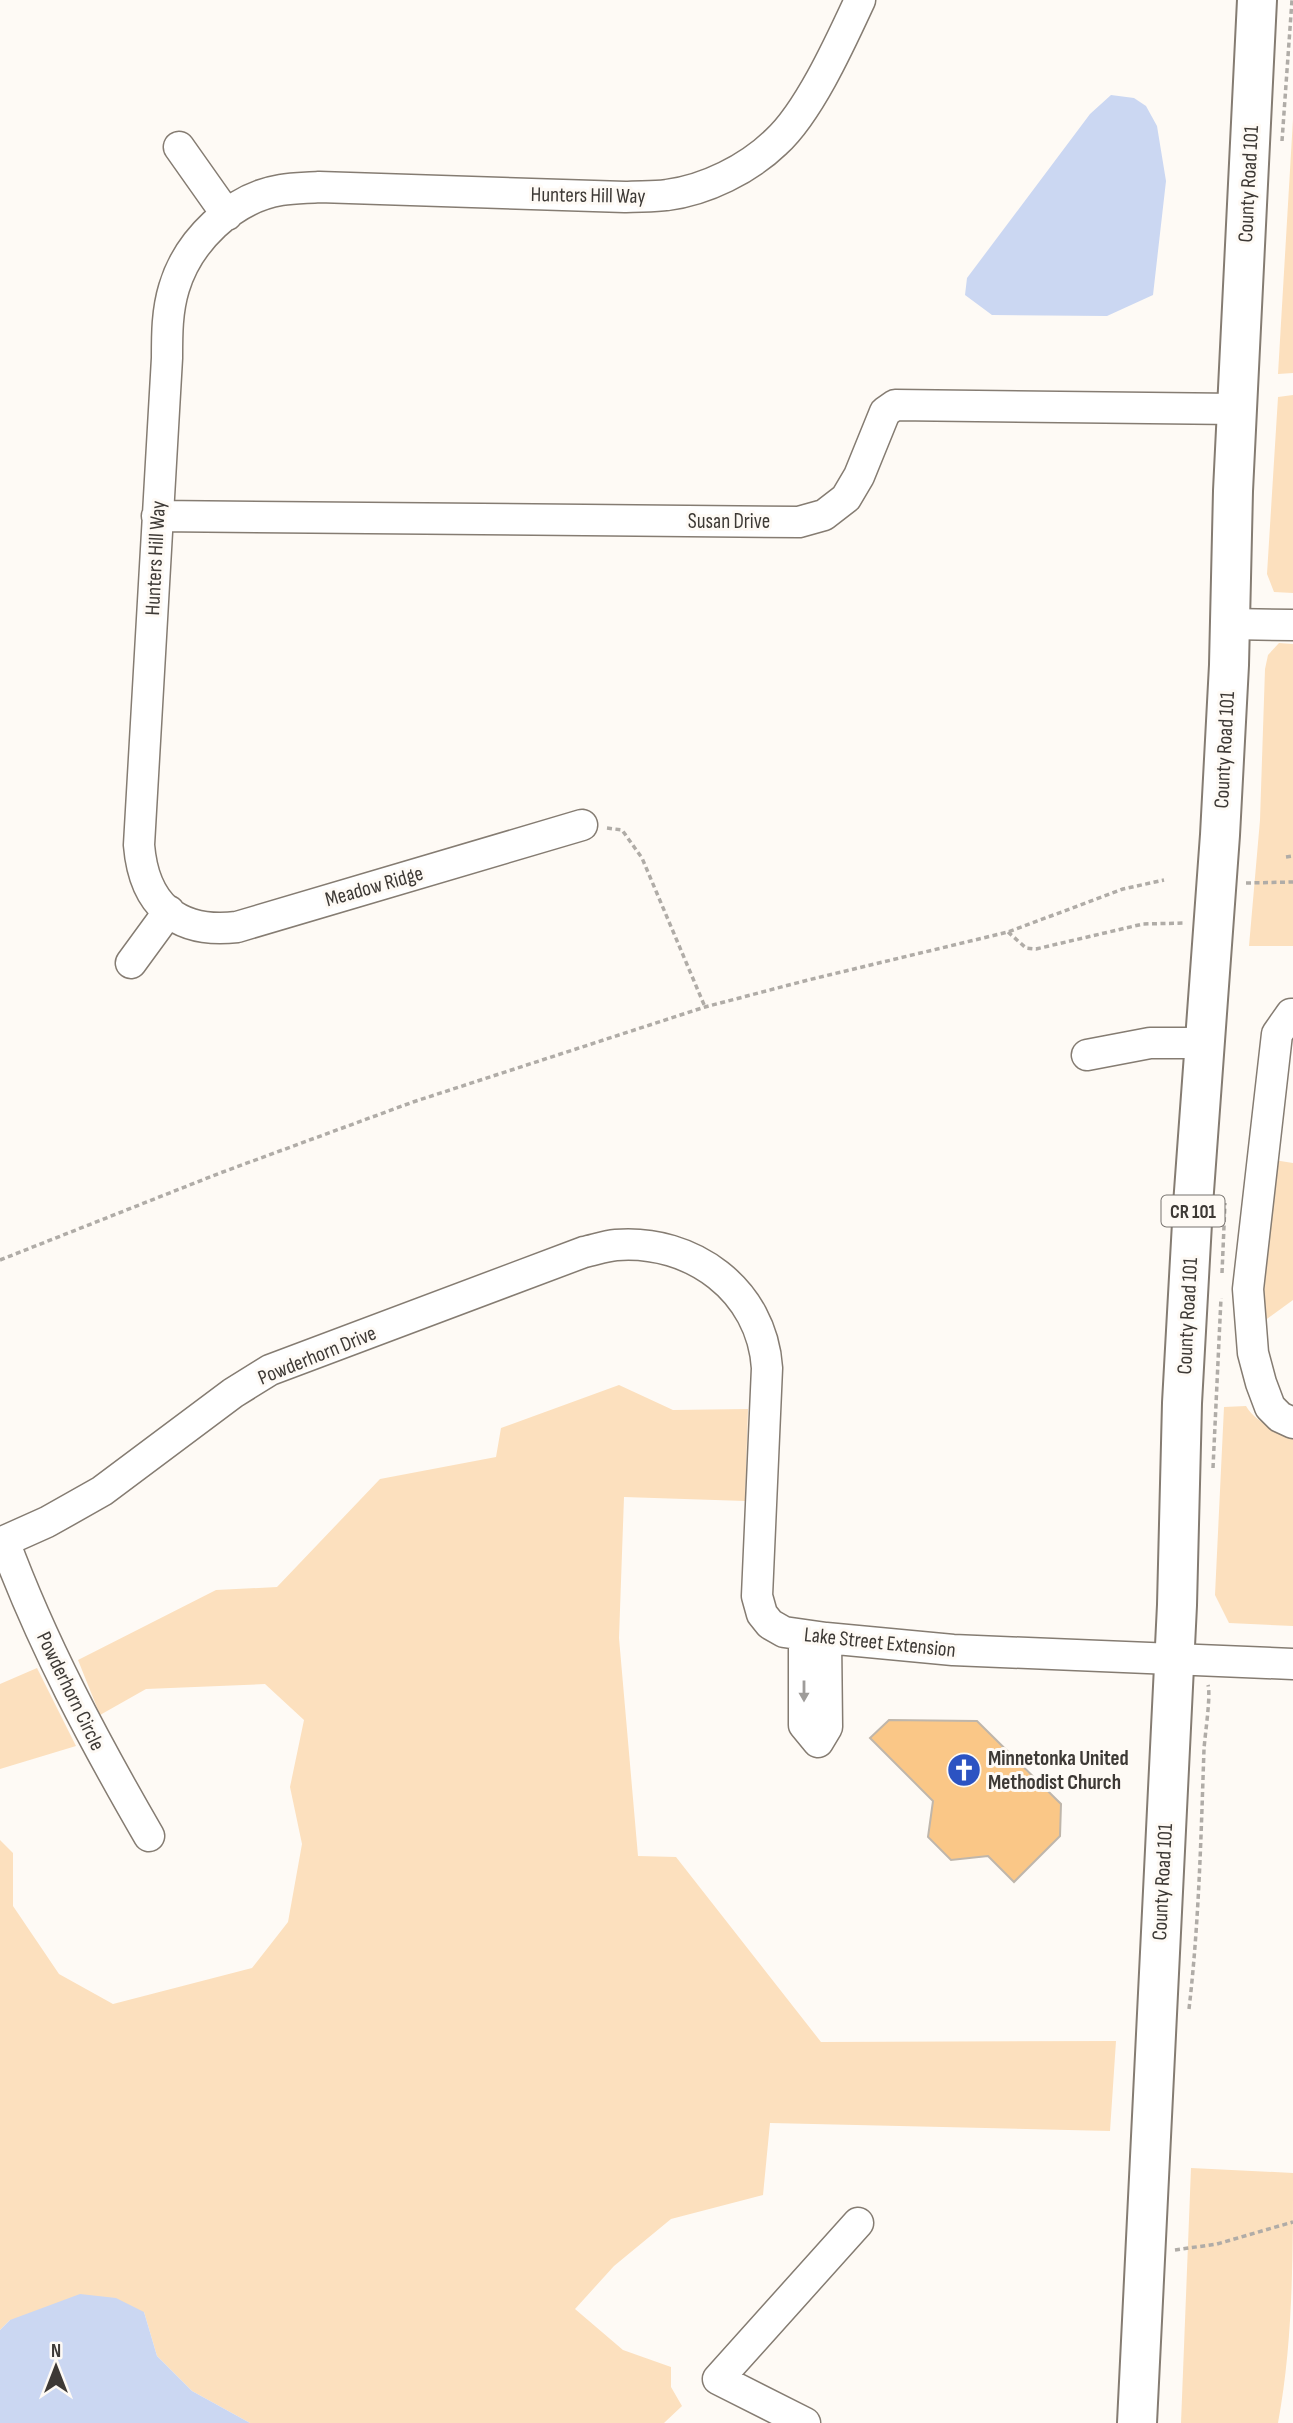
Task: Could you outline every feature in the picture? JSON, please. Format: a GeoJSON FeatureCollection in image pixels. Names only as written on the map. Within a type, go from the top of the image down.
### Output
{"type":"FeatureCollection","features":[{"type":"Feature","properties":{"kind":"main road","name":"County Road 101"},"geometry":{"type":"LineString","coordinates":[[1137,2423],[1174,1661],[1182,1408],[1220,835],[1256,0]]}},
{"type":"Feature","properties":{"kind":"street","name":"Hunters Hill Way"},"geometry":{"type":"LineString","coordinates":[[169,912],[151,894],[141,870],[139,845],[167,324],[174,286],[190,253],[214,224],[245,202],[280,190],[319,187],[625,197],[668,195],[707,186],[744,166],[777,142],[803,108],[840,44],[860,0]]}},
{"type":"Feature","properties":{"kind":"street"},"geometry":{"type":"LineString","coordinates":[[179,147],[227,215]]}},
{"type":"Feature","properties":{"kind":"street","name":"Susan Drive"},"geometry":{"type":"LineString","coordinates":[[157,516],[799,522],[824,515],[846,498],[859,476],[885,412],[895,405],[1237,409]]}},
{"type":"Feature","properties":{"kind":"street"},"geometry":{"type":"LineString","coordinates":[[1230,624],[1293,625]]}},
{"type":"Feature","properties":{"kind":"street","name":"Meadow Ridge"},"geometry":{"type":"LineString","coordinates":[[169,912],[188,924],[214,930],[237,927],[582,825]]}},
{"type":"Feature","properties":{"kind":"street"},"geometry":{"type":"LineString","coordinates":[[131,963],[169,912]]}},
{"type":"Feature","properties":{"kind":"street"},"geometry":{"type":"LineString","coordinates":[[1292,1014],[1277,1034],[1248,1289],[1254,1353],[1261,1383],[1270,1407],[1280,1418],[1293,1423]]}},
{"type":"Feature","properties":{"kind":"street"},"geometry":{"type":"LineString","coordinates":[[1087,1055],[1150,1043],[1205,1043]]}},
{"type":"Feature","properties":{"kind":"street","name":"Lake Street Extension"},"geometry":{"type":"LineString","coordinates":[[584,1252],[615,1245],[648,1246],[709,1266],[735,1289],[754,1317],[766,1349],[767,1368],[757,1596],[762,1614],[770,1624],[784,1632],[815,1637],[953,1650],[1293,1664]]}},
{"type":"Feature","properties":{"kind":"street","name":"Powderhorn Drive"},"geometry":{"type":"LineString","coordinates":[[2,1542],[47,1522],[102,1492],[233,1392],[270,1370],[584,1252]]}},
{"type":"Feature","properties":{"kind":"street","name":"Powderhorn Circle"},"geometry":{"type":"LineString","coordinates":[[2,1542],[47,1645],[106,1762],[149,1836]]}},
{"type":"Feature","properties":{"kind":"street"},"geometry":{"type":"LineString","coordinates":[[806,2423],[718,2379],[858,2223]]}},
{"type":"Feature","properties":{"kind":"path"},"geometry":{"type":"LineString","coordinates":[[582,825],[622,830],[642,858],[705,1007]]}},
{"type":"Feature","properties":{"kind":"path"},"geometry":{"type":"LineString","coordinates":[[1286,857],[1293,856]]}},
{"type":"Feature","properties":{"kind":"path"},"geometry":{"type":"LineString","coordinates":[[0,1260],[220,1173],[413,1102],[705,1007],[1008,932],[1123,889],[1164,880]]}},
{"type":"Feature","properties":{"kind":"path"},"geometry":{"type":"LineString","coordinates":[[1244,883],[1293,882]]}},
{"type":"Feature","properties":{"kind":"path"},"geometry":{"type":"LineString","coordinates":[[1008,932],[1026,948],[1036,949],[1143,925],[1179,923]]}},
{"type":"Feature","properties":{"kind":"path"},"geometry":{"type":"LineString","coordinates":[[1173,2250],[1217,2244],[1293,2222]]}},
{"type":"Feature","properties":{"kind":"shaded area"},"geometry":{"type":"Polygon","coordinates":[[[1293,119],[1293,373],[1278,374],[1293,119]]]}},
{"type":"Feature","properties":{"kind":"shaded area"},"geometry":{"type":"Polygon","coordinates":[[[1293,395],[1293,593],[1274,592],[1267,574],[1278,397],[1293,395]]]}},
{"type":"Feature","properties":{"kind":"shaded area"},"geometry":{"type":"Polygon","coordinates":[[[1279,643],[1293,644],[1293,946],[1249,946],[1260,820],[1265,669],[1268,655],[1279,643]]]}},
{"type":"Feature","properties":{"kind":"shaded area"},"geometry":{"type":"Polygon","coordinates":[[[1274,1160],[1293,1163],[1293,1300],[1264,1321],[1261,1284],[1274,1160]]]}},
{"type":"Feature","properties":{"kind":"shaded area"},"geometry":{"type":"Polygon","coordinates":[[[619,1385],[673,1410],[748,1409],[745,1501],[624,1497],[619,1638],[638,1856],[676,1857],[821,2042],[1116,2041],[1110,2131],[770,2123],[763,2195],[671,2219],[614,2266],[575,2309],[623,2350],[671,2367],[671,2387],[682,2406],[664,2423],[250,2423],[192,2391],[157,2356],[144,2312],[10,2320],[0,2330],[0,1840],[13,1853],[13,1906],[59,1974],[113,2004],[252,1968],[288,1922],[302,1844],[290,1787],[304,1720],[265,1684],[146,1689],[100,1715],[78,1660],[216,1590],[277,1587],[380,1479],[496,1457],[501,1428],[619,1385]]]}},
{"type":"Feature","properties":{"kind":"shaded area"},"geometry":{"type":"Polygon","coordinates":[[[1246,1406],[1261,1421],[1293,1434],[1293,1626],[1229,1623],[1215,1595],[1224,1407],[1246,1406]]]}},
{"type":"Feature","properties":{"kind":"shaded area"},"geometry":{"type":"Polygon","coordinates":[[[37,1668],[76,1746],[0,1769],[0,1684],[37,1668]]]}},
{"type":"Feature","properties":{"kind":"shaded area"},"geometry":{"type":"Polygon","coordinates":[[[1191,2168],[1293,2173],[1289,2331],[1278,2423],[1181,2423],[1191,2168]]]}},
{"type":"Feature","properties":{"kind":"water"},"geometry":{"type":"Polygon","coordinates":[[[1111,95],[1134,98],[1146,106],[1157,126],[1166,181],[1153,295],[1107,316],[992,315],[965,295],[967,278],[1090,114],[1111,95]]]}},
{"type":"Feature","properties":{"kind":"water"},"geometry":{"type":"Polygon","coordinates":[[[80,2294],[116,2298],[144,2312],[157,2356],[192,2391],[250,2423],[0,2423],[0,2330],[10,2320],[80,2294]]]}},
{"type":"Feature","properties":{"kind":"building","name":"Minnetonka United Methodist Church"},"geometry":{"type":"Polygon","coordinates":[[[889,1720],[977,1721],[1061,1804],[1060,1836],[1014,1882],[988,1856],[951,1860],[928,1837],[933,1801],[870,1738],[889,1720]]]}},
{"type":"Feature","properties":{"kind":"place","name":"Minnetonka United Methodist Church"},"geometry":{"type":"Point","coordinates":[964,1770]}}]}
